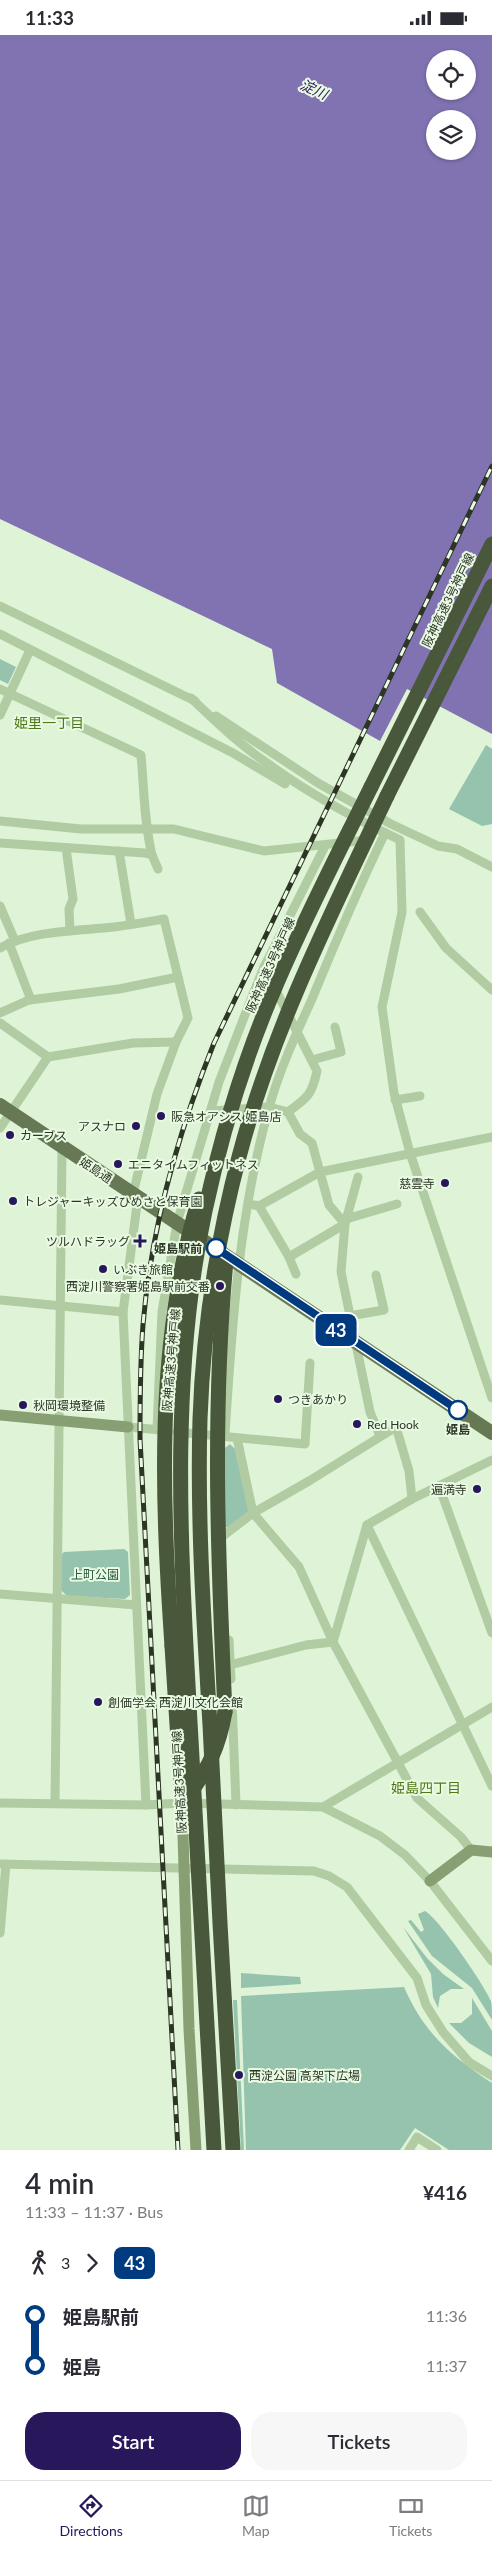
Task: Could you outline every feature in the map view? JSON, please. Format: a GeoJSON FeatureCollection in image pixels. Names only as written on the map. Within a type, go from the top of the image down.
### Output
{"type":"FeatureCollection","features":[{"type":"Feature","properties":{"kind":"highway","name":"阪神高速3号神戸線"},"geometry":{"type":"LineString","coordinates":[[214,2150],[183,1587],[180,1472],[181,1413],[191,1300],[205,1212],[235,1098],[273,992],[303,926],[492,544]]}},
{"type":"Feature","properties":{"kind":"highway"},"geometry":{"type":"LineString","coordinates":[[233,2150],[202,1576],[199,1473],[200,1414],[212,1290],[238,1158],[270,1054],[311,954],[492,586]]}},
{"type":"Feature","properties":{"kind":"highway"},"geometry":{"type":"LineString","coordinates":[[183,1807],[165,1537],[164,1477],[168,1377],[181,1260],[210,1161],[248,1044],[273,992]]}},
{"type":"Feature","properties":{"kind":"highway"},"geometry":{"type":"LineString","coordinates":[[183,1807],[205,1773],[220,1739],[224,1712],[217,1551],[216,1448],[223,1296],[238,1158]]}},
{"type":"Feature","properties":{"kind":"main road","name":"姫島通"},"geometry":{"type":"LineString","coordinates":[[5,1109],[492,1433]]}},
{"type":"Feature","properties":{"kind":"street"},"geometry":{"type":"LineString","coordinates":[[0,605],[191,698],[318,783],[399,827],[438,846],[458,849],[492,867]]}},
{"type":"Feature","properties":{"kind":"street"},"geometry":{"type":"LineString","coordinates":[[0,634],[233,753],[285,785]]}},
{"type":"Feature","properties":{"kind":"street"},"geometry":{"type":"LineString","coordinates":[[0,715],[30,650]]}},
{"type":"Feature","properties":{"kind":"street"},"geometry":{"type":"LineString","coordinates":[[0,689],[141,755],[146,808],[145,827],[152,855],[158,869]]}},
{"type":"Feature","properties":{"kind":"street"},"geometry":{"type":"LineString","coordinates":[[191,698],[231,735],[266,763],[329,802],[400,840],[402,913],[382,1007],[396,1100],[410,1153],[492,1398]]}},
{"type":"Feature","properties":{"kind":"street"},"geometry":{"type":"LineString","coordinates":[[0,821],[80,829],[145,827],[164,830],[174,829],[264,851],[362,842],[385,833]]}},
{"type":"Feature","properties":{"kind":"street"},"geometry":{"type":"LineString","coordinates":[[236,1805],[220,1445],[224,1437],[233,1321],[247,1203],[269,1107],[298,1030],[385,833]]}},
{"type":"Feature","properties":{"kind":"street"},"geometry":{"type":"LineString","coordinates":[[0,843],[152,855]]}},
{"type":"Feature","properties":{"kind":"street"},"geometry":{"type":"LineString","coordinates":[[157,1430],[162,1311],[177,1223],[210,1111],[264,967],[325,845]]}},
{"type":"Feature","properties":{"kind":"street"},"geometry":{"type":"LineString","coordinates":[[66,848],[73,899],[69,909],[70,931]]}},
{"type":"Feature","properties":{"kind":"street"},"geometry":{"type":"LineString","coordinates":[[119,851],[131,924]]}},
{"type":"Feature","properties":{"kind":"street"},"geometry":{"type":"LineString","coordinates":[[0,906],[31,1000]]}},
{"type":"Feature","properties":{"kind":"street"},"geometry":{"type":"LineString","coordinates":[[420,912],[446,948],[492,990]]}},
{"type":"Feature","properties":{"kind":"street"},"geometry":{"type":"LineString","coordinates":[[0,947],[12,942],[70,931],[164,919],[188,1018],[176,1042],[157,1094],[136,1196],[123,1312],[146,1805]]}},
{"type":"Feature","properties":{"kind":"street"},"geometry":{"type":"LineString","coordinates":[[210,1111],[269,1107],[288,1111],[309,1096],[314,1089],[317,1071],[298,1030],[264,967]]}},
{"type":"Feature","properties":{"kind":"street"},"geometry":{"type":"LineString","coordinates":[[0,1013],[31,1000],[119,989],[178,977]]}},
{"type":"Feature","properties":{"kind":"street"},"geometry":{"type":"LineString","coordinates":[[0,1023],[48,1057]]}},
{"type":"Feature","properties":{"kind":"street"},"geometry":{"type":"LineString","coordinates":[[312,1060],[341,1052],[335,1027]]}},
{"type":"Feature","properties":{"kind":"street"},"geometry":{"type":"LineString","coordinates":[[0,1128],[5,1109],[48,1057],[132,1043],[176,1042]]}},
{"type":"Feature","properties":{"kind":"street"},"geometry":{"type":"LineString","coordinates":[[396,1100],[420,1096]]}},
{"type":"Feature","properties":{"kind":"street"},"geometry":{"type":"LineString","coordinates":[[288,1111],[300,1134],[312,1143],[329,1205],[345,1222]]}},
{"type":"Feature","properties":{"kind":"street"},"geometry":{"type":"LineString","coordinates":[[259,1207],[320,1172],[362,1165],[410,1153],[492,1137]]}},
{"type":"Feature","properties":{"kind":"street"},"geometry":{"type":"LineString","coordinates":[[55,1803],[62,1147]]}},
{"type":"Feature","properties":{"kind":"street"},"geometry":{"type":"LineString","coordinates":[[358,1177],[345,1222],[341,1272],[370,1412],[380,1435]]}},
{"type":"Feature","properties":{"kind":"street"},"geometry":{"type":"LineString","coordinates":[[247,1203],[259,1207],[289,1257],[296,1274]]}},
{"type":"Feature","properties":{"kind":"street"},"geometry":{"type":"LineString","coordinates":[[289,1257],[345,1222],[397,1204]]}},
{"type":"Feature","properties":{"kind":"street"},"geometry":{"type":"LineString","coordinates":[[349,1316],[384,1310],[376,1275]]}},
{"type":"Feature","properties":{"kind":"street"},"geometry":{"type":"LineString","coordinates":[[0,1300],[123,1312]]}},
{"type":"Feature","properties":{"kind":"street"},"geometry":{"type":"LineString","coordinates":[[0,1415],[305,1444],[310,1363]]}},
{"type":"Feature","properties":{"kind":"street"},"geometry":{"type":"LineString","coordinates":[[223,1535],[253,1513],[396,1427],[409,1471],[412,1499]]}},
{"type":"Feature","properties":{"kind":"street"},"geometry":{"type":"LineString","coordinates":[[237,1438],[253,1513],[299,1567],[333,1642],[417,1798],[461,1837],[471,1850]]}},
{"type":"Feature","properties":{"kind":"street"},"geometry":{"type":"LineString","coordinates":[[333,1642],[367,1525],[412,1499],[492,1460]]}},
{"type":"Feature","properties":{"kind":"street"},"geometry":{"type":"LineString","coordinates":[[439,1486],[492,1633]]}},
{"type":"Feature","properties":{"kind":"street"},"geometry":{"type":"LineString","coordinates":[[367,1525],[492,1786]]}},
{"type":"Feature","properties":{"kind":"street"},"geometry":{"type":"LineString","coordinates":[[0,1593],[136,1605]]}},
{"type":"Feature","properties":{"kind":"street"},"geometry":{"type":"LineString","coordinates":[[230,1665],[306,1645],[333,1642]]}},
{"type":"Feature","properties":{"kind":"street"},"geometry":{"type":"LineString","coordinates":[[323,1807],[492,1707]]}},
{"type":"Feature","properties":{"kind":"street"},"geometry":{"type":"LineString","coordinates":[[0,1803],[183,1807],[236,1805],[323,1807],[380,1836],[405,1855],[430,1881],[492,1961]]}},
{"type":"Feature","properties":{"kind":"street"},"geometry":{"type":"LineString","coordinates":[[183,1807],[196,2150]]}},
{"type":"Feature","properties":{"kind":"street"},"geometry":{"type":"LineString","coordinates":[[430,1881],[471,1850],[492,1852]]}},
{"type":"Feature","properties":{"kind":"street"},"geometry":{"type":"LineString","coordinates":[[0,1933],[3,1864],[184,1865],[314,1871],[329,1876],[347,1887],[417,1978],[426,2005],[442,2032],[469,2062],[492,2076]]}},
{"type":"Feature","properties":{"kind":"street"},"geometry":{"type":"LineString","coordinates":[[409,2150],[417,2137],[437,2150]]}},
{"type":"Feature","properties":{"kind":"green space"},"geometry":{"type":"Polygon","coordinates":[[[0,659],[16,667],[8,684],[0,680],[0,659]]]}},
{"type":"Feature","properties":{"kind":"green space"},"geometry":{"type":"Polygon","coordinates":[[[486,745],[492,749],[492,824],[482,826],[449,809],[486,745]]]}},
{"type":"Feature","properties":{"kind":"green space"},"geometry":{"type":"Polygon","coordinates":[[[230,1444],[235,1449],[249,1512],[228,1527],[225,1527],[225,1448],[230,1444]]]}},
{"type":"Feature","properties":{"kind":"green space","name":"上町公園"},"geometry":{"type":"Polygon","coordinates":[[[124,1549],[128,1552],[130,1595],[125,1599],[67,1596],[61,1590],[61,1555],[64,1552],[124,1549]]]}},
{"type":"Feature","properties":{"kind":"green space"},"geometry":{"type":"Polygon","coordinates":[[[425,1911],[441,1926],[479,1981],[491,2001],[492,2020],[472,1988],[432,1956],[408,1921],[411,1920],[421,1932],[424,1930],[418,1914],[425,1911]]]}},
{"type":"Feature","properties":{"kind":"green space"},"geometry":{"type":"Polygon","coordinates":[[[403,1927],[427,1958],[443,1974],[464,1989],[451,1989],[440,1996],[438,2008],[433,1997],[431,1974],[403,1927]]]}},
{"type":"Feature","properties":{"kind":"green space"},"geometry":{"type":"Polygon","coordinates":[[[241,1973],[300,1977],[301,1984],[241,1988],[241,1973]]]}},
{"type":"Feature","properties":{"kind":"green space"},"geometry":{"type":"Polygon","coordinates":[[[404,1987],[420,2018],[440,2042],[451,2053],[492,2083],[492,2150],[449,2150],[415,2128],[400,2150],[246,2150],[241,1996],[404,1987]]]}},
{"type":"Feature","properties":{"kind":"green space"},"geometry":{"type":"Polygon","coordinates":[[[472,1998],[492,2031],[492,2057],[469,2043],[449,2023],[461,2023],[472,2014],[472,1998]]]}},
{"type":"Feature","properties":{"kind":"green space","name":"西淀公園 高架下広場"},"geometry":{"type":"Polygon","coordinates":[[[233,2000],[237,2000],[244,2150],[241,2150],[233,2000]]]}},
{"type":"Feature","properties":{"kind":"water","name":"淀川"},"geometry":{"type":"Polygon","coordinates":[[[0,35],[492,35],[492,734],[407,689],[380,741],[277,683],[272,649],[0,519],[0,35]]]}},
{"type":"Feature","properties":{"kind":"railway"},"geometry":{"type":"LineString","coordinates":[[178,2150],[140,1439],[142,1339],[152,1253],[159,1217],[178,1146],[214,1043],[492,466]]}},
{"type":"Feature","properties":{"kind":"bus line","name":"43"},"geometry":{"type":"LineString","coordinates":[[216,1248],[458,1410]]}},
{"type":"Feature","properties":{"kind":"place","name":"阪急オアシス 姫島店"},"geometry":{"type":"Point","coordinates":[161,1116]}},
{"type":"Feature","properties":{"kind":"place","name":"アスナロ"},"geometry":{"type":"Point","coordinates":[136,1126]}},
{"type":"Feature","properties":{"kind":"place","name":"カーブス"},"geometry":{"type":"Point","coordinates":[10,1135]}},
{"type":"Feature","properties":{"kind":"place","name":"エニタイムフィットネス"},"geometry":{"type":"Point","coordinates":[118,1164]}},
{"type":"Feature","properties":{"kind":"place","name":"慈雲寺"},"geometry":{"type":"Point","coordinates":[445,1183]}},
{"type":"Feature","properties":{"kind":"place","name":"トレジャーキッズひめさと保育園"},"geometry":{"type":"Point","coordinates":[13,1201]}},
{"type":"Feature","properties":{"kind":"place","name":"ツルハドラッグ"},"geometry":{"type":"Point","coordinates":[140,1241]}},
{"type":"Feature","properties":{"kind":"place","name":"姫島駅前"},"geometry":{"type":"Point","coordinates":[216,1248]}},
{"type":"Feature","properties":{"kind":"place","name":"いぶき旅館"},"geometry":{"type":"Point","coordinates":[103,1269]}},
{"type":"Feature","properties":{"kind":"place","name":"西淀川警察署姫島駅前交番"},"geometry":{"type":"Point","coordinates":[220,1286]}},
{"type":"Feature","properties":{"kind":"place","name":"つきあかり"},"geometry":{"type":"Point","coordinates":[278,1399]}},
{"type":"Feature","properties":{"kind":"place","name":"秋岡環境整備"},"geometry":{"type":"Point","coordinates":[23,1405]}},
{"type":"Feature","properties":{"kind":"place","name":"姫島"},"geometry":{"type":"Point","coordinates":[458,1410]}},
{"type":"Feature","properties":{"kind":"place","name":"Red Hook"},"geometry":{"type":"Point","coordinates":[357,1424]}},
{"type":"Feature","properties":{"kind":"place","name":"遍満寺"},"geometry":{"type":"Point","coordinates":[477,1489]}},
{"type":"Feature","properties":{"kind":"place","name":"創価学会 西淀川文化会館"},"geometry":{"type":"Point","coordinates":[98,1702]}},
{"type":"Feature","properties":{"kind":"place","name":"西淀公園 高架下広場"},"geometry":{"type":"Point","coordinates":[239,2075]}},
{"type":"Feature","properties":{"kind":"district","name":"姫里一丁目"},"geometry":{"type":"Point","coordinates":[49,722]}},
{"type":"Feature","properties":{"kind":"district","name":"姫島四丁目"},"geometry":{"type":"Point","coordinates":[426,1787]}}]}
